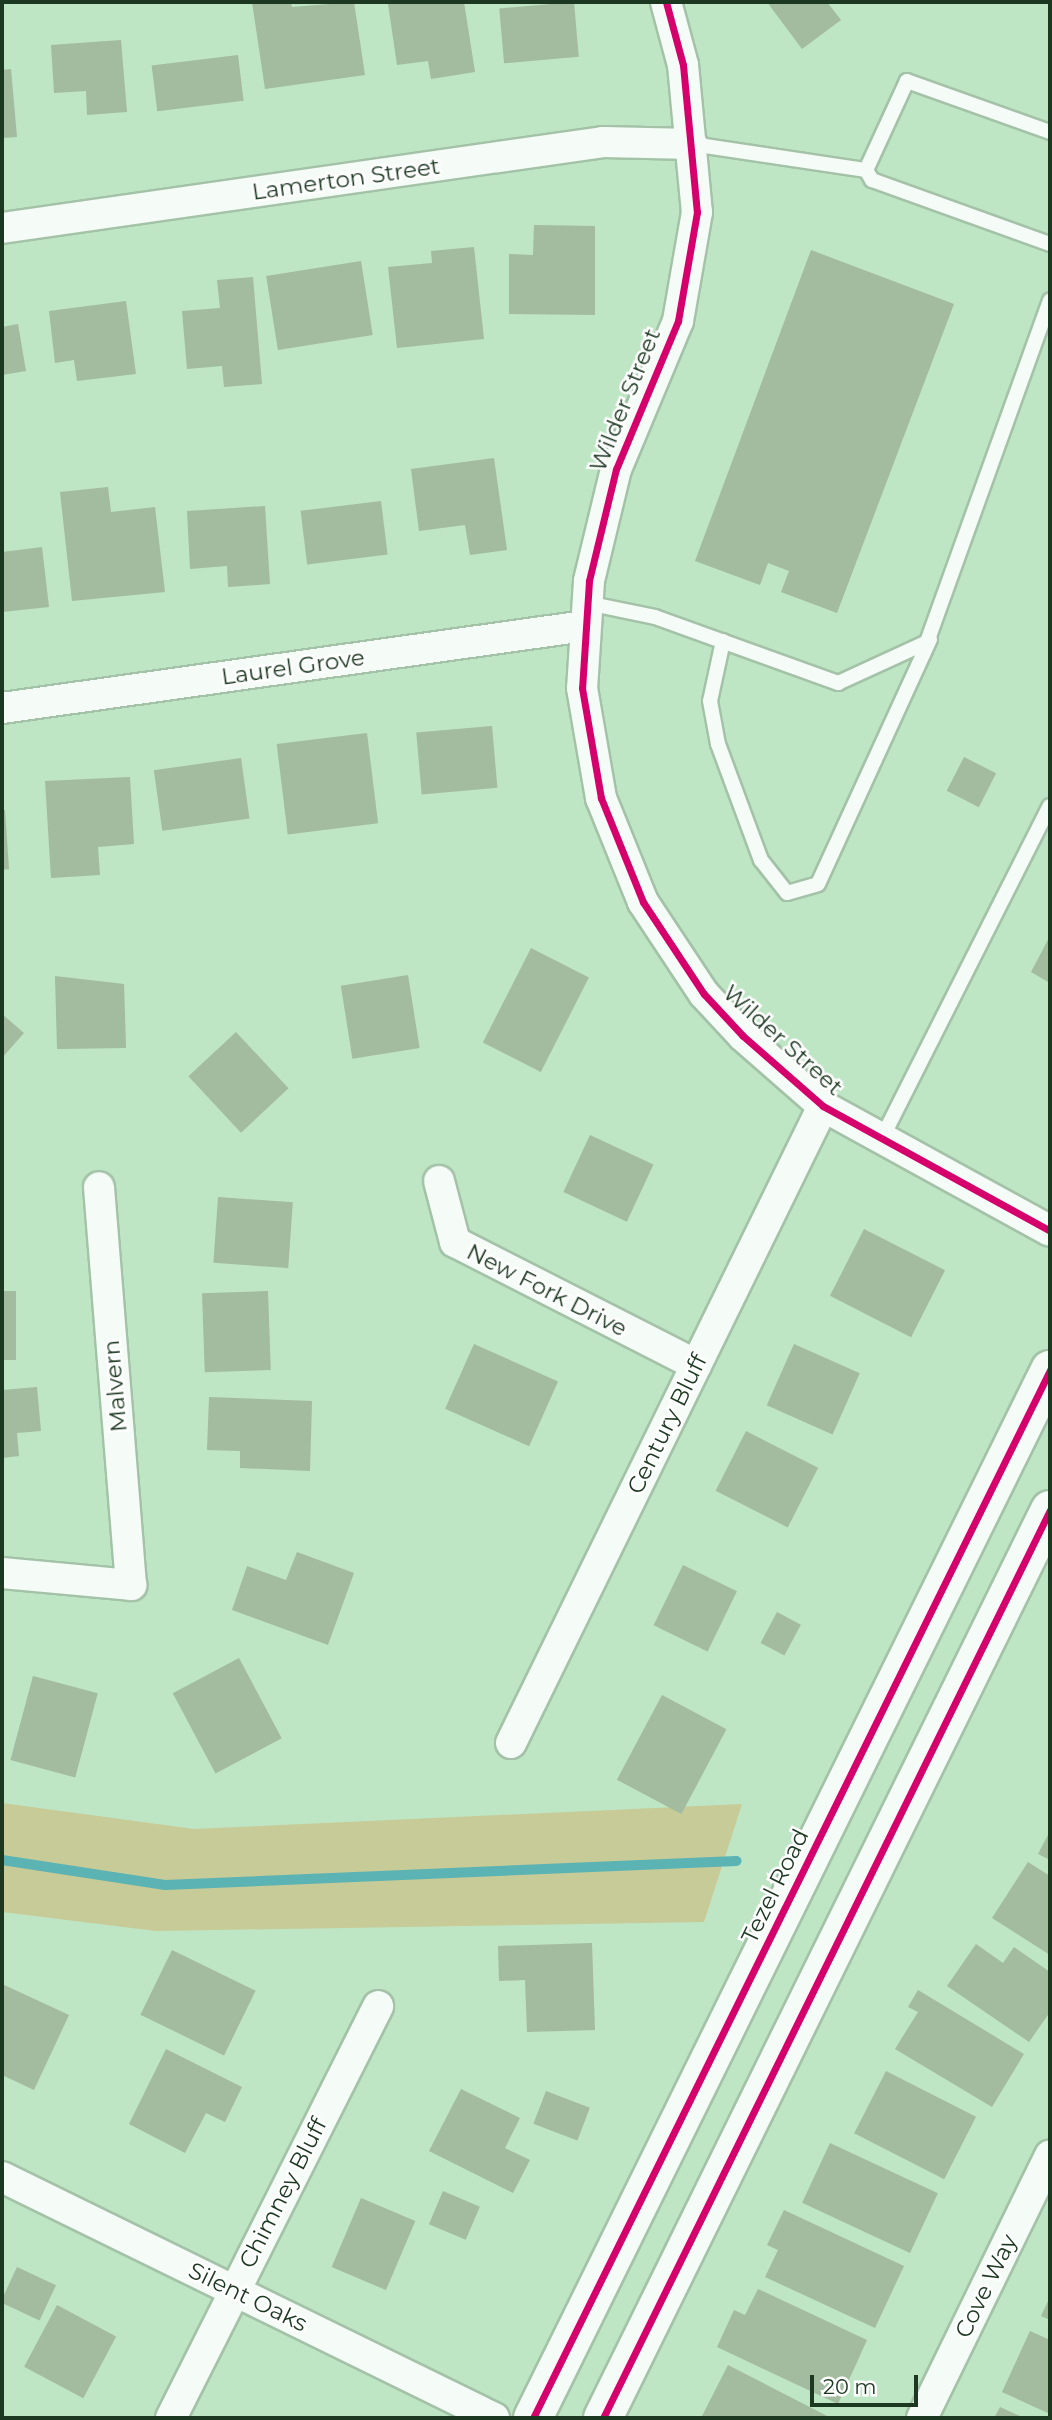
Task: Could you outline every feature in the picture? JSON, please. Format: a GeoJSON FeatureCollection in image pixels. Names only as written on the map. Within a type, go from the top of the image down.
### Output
{"type":"FeatureCollection","features":[{"type":"Feature","properties":{"kind":"main road","name":"Tezel Road"},"geometry":{"type":"LineString","coordinates":[[533,2418],[1050,1370]]}},
{"type":"Feature","properties":{"kind":"main road"},"geometry":{"type":"LineString","coordinates":[[603,2418],[1050,1510]]}},
{"type":"Feature","properties":{"kind":"street","name":"Wilder Street"},"geometry":{"type":"LineString","coordinates":[[666,2],[683,65],[692,144],[697,212],[690,267],[659,372],[616,469],[586,615],[589,743],[619,851],[643,902],[705,994],[823,1106],[881,1142],[1050,1231]]}},
{"type":"Feature","properties":{"kind":"street","name":"Lamerton Street"},"geometry":{"type":"LineString","coordinates":[[2,228],[603,142],[692,144]]}},
{"type":"Feature","properties":{"kind":"street","name":"Laurel Grove"},"geometry":{"type":"LineString","coordinates":[[2,708],[586,615]]}},
{"type":"Feature","properties":{"kind":"street","name":"Century Bluff"},"geometry":{"type":"LineString","coordinates":[[511,1743],[823,1106]]}},
{"type":"Feature","properties":{"kind":"street","name":"New Fork Drive"},"geometry":{"type":"LineString","coordinates":[[439,1181],[454,1242],[696,1365]]}},
{"type":"Feature","properties":{"kind":"street","name":"Malvern"},"geometry":{"type":"LineString","coordinates":[[2,1573],[131,1585],[99,1186]]}},
{"type":"Feature","properties":{"kind":"street","name":"Chimney Bluff"},"geometry":{"type":"LineString","coordinates":[[171,2418],[378,2006]]}},
{"type":"Feature","properties":{"kind":"street","name":"Cove Way"},"geometry":{"type":"LineString","coordinates":[[922,2418],[1050,2155]]}},
{"type":"Feature","properties":{"kind":"street","name":"Silent Oaks"},"geometry":{"type":"LineString","coordinates":[[2,2177],[494,2418]]}},
{"type":"Feature","properties":{"kind":"lane"},"geometry":{"type":"LineString","coordinates":[[866,170],[907,81],[1050,132]]}},
{"type":"Feature","properties":{"kind":"lane"},"geometry":{"type":"LineString","coordinates":[[692,144],[866,170]]}},
{"type":"Feature","properties":{"kind":"lane"},"geometry":{"type":"LineString","coordinates":[[866,170],[872,180],[1050,244]]}},
{"type":"Feature","properties":{"kind":"lane"},"geometry":{"type":"LineString","coordinates":[[723,641],[710,701],[718,744],[761,860],[788,893],[818,884],[931,637],[1050,300]]}},
{"type":"Feature","properties":{"kind":"lane"},"geometry":{"type":"LineString","coordinates":[[586,615],[655,617],[838,683],[931,637]]}},
{"type":"Feature","properties":{"kind":"lane"},"geometry":{"type":"LineString","coordinates":[[881,1142],[1050,806]]}},
{"type":"Feature","properties":{"kind":"green space"},"geometry":{"type":"Polygon","coordinates":[[[2,1803],[194,1829],[742,1804],[704,1922],[156,1931],[2,1912],[2,1803]]]}},
{"type":"Feature","properties":{"kind":"building"},"geometry":{"type":"Polygon","coordinates":[[[252,2],[291,2],[292,7],[354,2],[365,75],[265,89],[252,2]]]}},
{"type":"Feature","properties":{"kind":"building"},"geometry":{"type":"Polygon","coordinates":[[[464,2],[475,72],[431,79],[428,61],[397,65],[388,4],[464,2]]]}},
{"type":"Feature","properties":{"kind":"building"},"geometry":{"type":"Polygon","coordinates":[[[574,2],[579,57],[504,63],[499,9],[574,2]]]}},
{"type":"Feature","properties":{"kind":"building"},"geometry":{"type":"Polygon","coordinates":[[[767,2],[827,2],[841,20],[802,49],[767,2]]]}},
{"type":"Feature","properties":{"kind":"building"},"geometry":{"type":"Polygon","coordinates":[[[121,40],[127,112],[87,115],[86,91],[54,93],[51,45],[121,40]]]}},
{"type":"Feature","properties":{"kind":"building"},"geometry":{"type":"Polygon","coordinates":[[[238,55],[244,101],[157,111],[152,66],[238,55]]]}},
{"type":"Feature","properties":{"kind":"building"},"geometry":{"type":"Polygon","coordinates":[[[11,69],[17,137],[2,138],[2,70],[11,69]]]}},
{"type":"Feature","properties":{"kind":"building"},"geometry":{"type":"Polygon","coordinates":[[[534,225],[595,226],[595,315],[509,314],[509,254],[533,255],[534,225]]]}},
{"type":"Feature","properties":{"kind":"building"},"geometry":{"type":"Polygon","coordinates":[[[474,247],[484,339],[397,348],[388,267],[432,263],[431,251],[474,247]]]}},
{"type":"Feature","properties":{"kind":"building"},"geometry":{"type":"Polygon","coordinates":[[[811,250],[954,304],[837,613],[781,592],[789,571],[768,563],[760,585],[695,561],[811,250]]]}},
{"type":"Feature","properties":{"kind":"building"},"geometry":{"type":"Polygon","coordinates":[[[361,261],[373,335],[278,350],[266,276],[361,261]]]}},
{"type":"Feature","properties":{"kind":"building"},"geometry":{"type":"Polygon","coordinates":[[[253,277],[262,384],[224,387],[222,366],[187,369],[182,311],[220,308],[217,280],[253,277]]]}},
{"type":"Feature","properties":{"kind":"building"},"geometry":{"type":"Polygon","coordinates":[[[126,301],[136,374],[77,381],[74,360],[55,363],[49,311],[126,301]]]}},
{"type":"Feature","properties":{"kind":"building"},"geometry":{"type":"Polygon","coordinates":[[[18,324],[26,371],[2,375],[2,327],[18,324]]]}},
{"type":"Feature","properties":{"kind":"building"},"geometry":{"type":"Polygon","coordinates":[[[494,458],[507,550],[470,555],[465,525],[419,531],[411,469],[494,458]]]}},
{"type":"Feature","properties":{"kind":"building"},"geometry":{"type":"Polygon","coordinates":[[[108,487],[111,512],[155,507],[165,592],[72,601],[60,492],[108,487]]]}},
{"type":"Feature","properties":{"kind":"building"},"geometry":{"type":"Polygon","coordinates":[[[381,501],[388,555],[307,564],[301,511],[381,501]]]}},
{"type":"Feature","properties":{"kind":"building"},"geometry":{"type":"Polygon","coordinates":[[[265,506],[270,584],[228,587],[227,566],[190,569],[187,511],[265,506]]]}},
{"type":"Feature","properties":{"kind":"building"},"geometry":{"type":"Polygon","coordinates":[[[42,547],[49,607],[2,612],[2,552],[42,547]]]}},
{"type":"Feature","properties":{"kind":"building"},"geometry":{"type":"Polygon","coordinates":[[[492,726],[497,788],[422,794],[416,733],[492,726]]]}},
{"type":"Feature","properties":{"kind":"building"},"geometry":{"type":"Polygon","coordinates":[[[367,733],[378,823],[288,834],[277,744],[367,733]]]}},
{"type":"Feature","properties":{"kind":"building"},"geometry":{"type":"Polygon","coordinates":[[[964,757],[996,773],[979,807],[947,791],[964,757]]]}},
{"type":"Feature","properties":{"kind":"building"},"geometry":{"type":"Polygon","coordinates":[[[241,758],[249,818],[162,831],[154,770],[241,758]]]}},
{"type":"Feature","properties":{"kind":"building"},"geometry":{"type":"Polygon","coordinates":[[[130,777],[134,844],[98,847],[100,875],[51,878],[45,781],[130,777]]]}},
{"type":"Feature","properties":{"kind":"building"},"geometry":{"type":"Polygon","coordinates":[[[2,810],[5,810],[9,869],[2,870],[2,810]]]}},
{"type":"Feature","properties":{"kind":"building"},"geometry":{"type":"Polygon","coordinates":[[[1050,936],[1050,983],[1031,972],[1050,936]]]}},
{"type":"Feature","properties":{"kind":"building"},"geometry":{"type":"Polygon","coordinates":[[[531,948],[589,978],[541,1072],[483,1042],[531,948]]]}},
{"type":"Feature","properties":{"kind":"building"},"geometry":{"type":"Polygon","coordinates":[[[408,975],[420,1048],[352,1059],[341,986],[408,975]]]}},
{"type":"Feature","properties":{"kind":"building"},"geometry":{"type":"Polygon","coordinates":[[[55,976],[124,984],[126,1048],[57,1049],[55,976]]]}},
{"type":"Feature","properties":{"kind":"building"},"geometry":{"type":"Polygon","coordinates":[[[2,1014],[24,1033],[2,1058],[2,1014]]]}},
{"type":"Feature","properties":{"kind":"building"},"geometry":{"type":"Polygon","coordinates":[[[236,1032],[289,1088],[241,1133],[188,1076],[236,1032]]]}},
{"type":"Feature","properties":{"kind":"building"},"geometry":{"type":"Polygon","coordinates":[[[590,1135],[653,1165],[627,1222],[563,1192],[590,1135]]]}},
{"type":"Feature","properties":{"kind":"building"},"geometry":{"type":"Polygon","coordinates":[[[218,1197],[293,1202],[288,1268],[213,1263],[218,1197]]]}},
{"type":"Feature","properties":{"kind":"building"},"geometry":{"type":"Polygon","coordinates":[[[864,1229],[945,1270],[911,1337],[830,1296],[864,1229]]]}},
{"type":"Feature","properties":{"kind":"building"},"geometry":{"type":"Polygon","coordinates":[[[2,1291],[16,1291],[16,1360],[2,1360],[2,1291]]]}},
{"type":"Feature","properties":{"kind":"building"},"geometry":{"type":"Polygon","coordinates":[[[268,1291],[271,1370],[205,1372],[202,1293],[268,1291]]]}},
{"type":"Feature","properties":{"kind":"building"},"geometry":{"type":"Polygon","coordinates":[[[474,1344],[558,1381],[529,1446],[445,1409],[474,1344]]]}},
{"type":"Feature","properties":{"kind":"building"},"geometry":{"type":"Polygon","coordinates":[[[794,1344],[860,1373],[833,1434],[767,1405],[794,1344]]]}},
{"type":"Feature","properties":{"kind":"building"},"geometry":{"type":"Polygon","coordinates":[[[37,1387],[41,1431],[17,1433],[19,1456],[2,1458],[2,1390],[37,1387]]]}},
{"type":"Feature","properties":{"kind":"building"},"geometry":{"type":"Polygon","coordinates":[[[209,1397],[312,1401],[310,1471],[240,1468],[240,1451],[207,1450],[209,1397]]]}},
{"type":"Feature","properties":{"kind":"building"},"geometry":{"type":"Polygon","coordinates":[[[746,1431],[818,1468],[788,1527],[716,1491],[746,1431]]]}},
{"type":"Feature","properties":{"kind":"building"},"geometry":{"type":"Polygon","coordinates":[[[297,1552],[354,1573],[328,1645],[232,1610],[247,1566],[286,1580],[297,1552]]]}},
{"type":"Feature","properties":{"kind":"building"},"geometry":{"type":"Polygon","coordinates":[[[683,1565],[737,1591],[708,1652],[654,1625],[683,1565]]]}},
{"type":"Feature","properties":{"kind":"building"},"geometry":{"type":"Polygon","coordinates":[[[777,1612],[801,1625],[784,1656],[761,1643],[777,1612]]]}},
{"type":"Feature","properties":{"kind":"building"},"geometry":{"type":"Polygon","coordinates":[[[239,1658],[282,1738],[216,1774],[173,1693],[239,1658]]]}},
{"type":"Feature","properties":{"kind":"building"},"geometry":{"type":"Polygon","coordinates":[[[33,1676],[98,1693],[75,1777],[10,1760],[33,1676]]]}},
{"type":"Feature","properties":{"kind":"building"},"geometry":{"type":"Polygon","coordinates":[[[662,1695],[726,1729],[681,1814],[617,1780],[662,1695]]]}},
{"type":"Feature","properties":{"kind":"building"},"geometry":{"type":"Polygon","coordinates":[[[1050,1831],[1050,1860],[1038,1854],[1050,1831]]]}},
{"type":"Feature","properties":{"kind":"building"},"geometry":{"type":"Polygon","coordinates":[[[1028,1862],[1050,1876],[1050,1955],[992,1918],[1028,1862]]]}},
{"type":"Feature","properties":{"kind":"building"},"geometry":{"type":"Polygon","coordinates":[[[592,1943],[595,2030],[527,2032],[525,1980],[499,1981],[498,1946],[592,1943]]]}},
{"type":"Feature","properties":{"kind":"building"},"geometry":{"type":"Polygon","coordinates":[[[976,1944],[1003,1963],[1014,1947],[1050,1972],[1050,2012],[1029,2042],[947,1986],[976,1944]]]}},
{"type":"Feature","properties":{"kind":"building"},"geometry":{"type":"Polygon","coordinates":[[[172,1950],[256,1991],[224,2055],[140,2015],[172,1950]]]}},
{"type":"Feature","properties":{"kind":"building"},"geometry":{"type":"Polygon","coordinates":[[[2,1984],[69,2015],[34,2090],[2,2075],[2,1984]]]}},
{"type":"Feature","properties":{"kind":"building"},"geometry":{"type":"Polygon","coordinates":[[[918,1990],[1024,2054],[992,2107],[895,2049],[918,2012],[908,2007],[918,1990]]]}},
{"type":"Feature","properties":{"kind":"building"},"geometry":{"type":"Polygon","coordinates":[[[166,2049],[242,2087],[225,2122],[206,2113],[185,2153],[129,2124],[166,2049]]]}},
{"type":"Feature","properties":{"kind":"building"},"geometry":{"type":"Polygon","coordinates":[[[886,2071],[976,2117],[944,2179],[854,2133],[886,2071]]]}},
{"type":"Feature","properties":{"kind":"building"},"geometry":{"type":"Polygon","coordinates":[[[461,2089],[520,2118],[505,2148],[530,2160],[513,2193],[429,2151],[461,2089]]]}},
{"type":"Feature","properties":{"kind":"building"},"geometry":{"type":"Polygon","coordinates":[[[546,2091],[590,2108],[577,2141],[533,2124],[546,2091]]]}},
{"type":"Feature","properties":{"kind":"building"},"geometry":{"type":"Polygon","coordinates":[[[830,2143],[938,2193],[910,2253],[802,2203],[830,2143]]]}},
{"type":"Feature","properties":{"kind":"building"},"geometry":{"type":"Polygon","coordinates":[[[443,2191],[480,2207],[466,2240],[429,2224],[443,2191]]]}},
{"type":"Feature","properties":{"kind":"building"},"geometry":{"type":"Polygon","coordinates":[[[361,2198],[415,2221],[386,2290],[332,2267],[361,2198]]]}},
{"type":"Feature","properties":{"kind":"building"},"geometry":{"type":"Polygon","coordinates":[[[784,2210],[904,2266],[875,2328],[765,2277],[778,2250],[767,2245],[784,2210]]]}},
{"type":"Feature","properties":{"kind":"building"},"geometry":{"type":"Polygon","coordinates":[[[17,2267],[56,2285],[39,2321],[2,2303],[17,2267]]]}},
{"type":"Feature","properties":{"kind":"building"},"geometry":{"type":"Polygon","coordinates":[[[758,2289],[867,2340],[838,2404],[717,2347],[734,2310],[745,2315],[758,2289]]]}},
{"type":"Feature","properties":{"kind":"building"},"geometry":{"type":"Polygon","coordinates":[[[1050,2297],[1050,2320],[1041,2316],[1050,2297]]]}},
{"type":"Feature","properties":{"kind":"building"},"geometry":{"type":"Polygon","coordinates":[[[57,2305],[116,2336],[83,2398],[24,2367],[57,2305]]]}},
{"type":"Feature","properties":{"kind":"building"},"geometry":{"type":"Polygon","coordinates":[[[1030,2331],[1050,2340],[1050,2414],[1002,2392],[1030,2331]]]}},
{"type":"Feature","properties":{"kind":"building"},"geometry":{"type":"Polygon","coordinates":[[[728,2365],[831,2418],[701,2418],[728,2365]]]}},
{"type":"Feature","properties":{"kind":"building"},"geometry":{"type":"Polygon","coordinates":[[[1000,2407],[1024,2418],[994,2418],[1000,2407]]]}},
{"type":"Feature","properties":{"kind":"waterway"},"geometry":{"type":"LineString","coordinates":[[2,1860],[165,1885],[736,1861]]}},
{"type":"Feature","properties":{"kind":"cycle path"},"geometry":{"type":"LineString","coordinates":[[666,2],[683,65],[697,212],[678,321],[616,469],[589,581],[582,688],[601,798],[643,902],[704,994],[743,1036],[823,1106],[1050,1231]]}},
{"type":"Feature","properties":{"kind":"cycle path"},"geometry":{"type":"LineString","coordinates":[[533,2418],[1050,1370]]}},
{"type":"Feature","properties":{"kind":"cycle path"},"geometry":{"type":"LineString","coordinates":[[603,2418],[1050,1510]]}}]}
